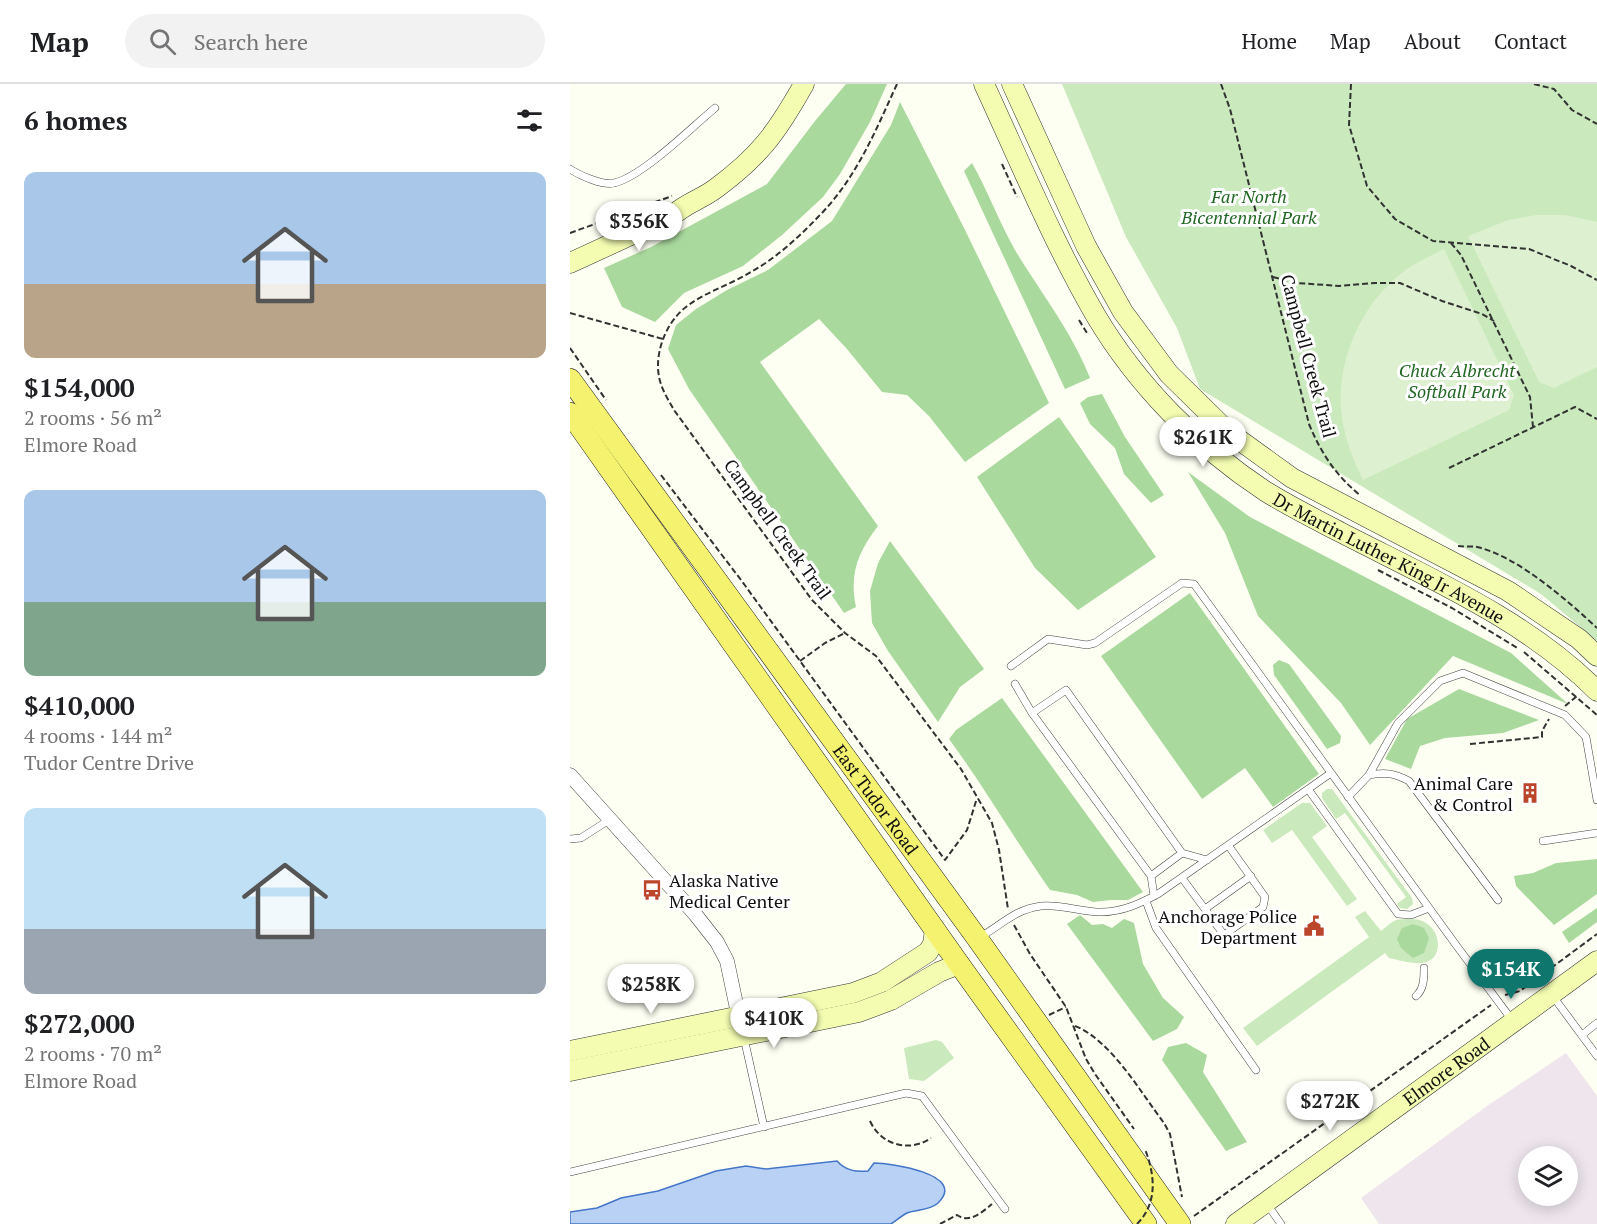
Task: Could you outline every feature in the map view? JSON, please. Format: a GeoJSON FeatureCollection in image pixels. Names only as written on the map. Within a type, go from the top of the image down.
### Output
{"type":"FeatureCollection","features":[{"type":"Feature","properties":{"kind":"main road","name":"East Tudor Road"},"geometry":{"type":"LineString","coordinates":[[570,379],[977,938],[1184,1216]]}},
{"type":"Feature","properties":{"kind":"main road","name":"East Tudor Road"},"geometry":{"type":"LineString","coordinates":[[570,412],[959,964],[1146,1224]]}},
{"type":"Feature","properties":{"kind":"street"},"geometry":{"type":"LineString","coordinates":[[570,249],[673,207],[681,199],[710,193],[761,151],[782,123],[804,84]]}},
{"type":"Feature","properties":{"kind":"street","name":"Dr Martin Luther King Jr Avenue"},"geometry":{"type":"LineString","coordinates":[[984,84],[1067,262],[1097,318],[1131,367],[1174,416],[1216,455],[1265,491],[1467,597],[1525,633],[1580,673],[1597,691]]}},
{"type":"Feature","properties":{"kind":"street","name":"Dr Martin Luther King Jr Avenue"},"geometry":{"type":"LineString","coordinates":[[1012,84],[1086,246],[1123,312],[1169,374],[1227,432],[1292,478],[1508,591],[1579,639],[1597,656]]}},
{"type":"Feature","properties":{"kind":"street"},"geometry":{"type":"LineString","coordinates":[[570,263],[672,216],[681,199]]}},
{"type":"Feature","properties":{"kind":"street"},"geometry":{"type":"LineString","coordinates":[[571,778],[695,914],[717,942],[727,961],[741,1026]]}},
{"type":"Feature","properties":{"kind":"street"},"geometry":{"type":"LineString","coordinates":[[570,1071],[741,1026],[853,993],[882,982],[928,952],[933,944],[935,930]]}},
{"type":"Feature","properties":{"kind":"street","name":"Elmore Road"},"geometry":{"type":"LineString","coordinates":[[1236,1224],[1597,961]]}},
{"type":"Feature","properties":{"kind":"street"},"geometry":{"type":"LineString","coordinates":[[570,1051],[741,1026],[859,1012],[891,1000],[939,972],[959,964]]}},
{"type":"Feature","properties":{"kind":"lane"},"geometry":{"type":"LineString","coordinates":[[570,169],[582,177],[612,184],[641,170],[715,108]]}},
{"type":"Feature","properties":{"kind":"lane"},"geometry":{"type":"LineString","coordinates":[[1011,666],[1048,639],[1087,645],[1095,643],[1182,583],[1194,584],[1513,1022]]}},
{"type":"Feature","properties":{"kind":"lane"},"geometry":{"type":"LineString","coordinates":[[1348,797],[1369,775],[1398,723],[1440,681],[1463,673],[1565,715],[1586,737],[1597,800]]}},
{"type":"Feature","properties":{"kind":"lane"},"geometry":{"type":"LineString","coordinates":[[1015,684],[1032,713],[1151,876],[1154,896]]}},
{"type":"Feature","properties":{"kind":"lane"},"geometry":{"type":"LineString","coordinates":[[1032,713],[1066,690],[1182,853],[1207,860]]}},
{"type":"Feature","properties":{"kind":"lane"},"geometry":{"type":"LineString","coordinates":[[1369,775],[1383,772],[1395,774],[1409,781],[1498,900]]}},
{"type":"Feature","properties":{"kind":"lane"},"geometry":{"type":"LineString","coordinates":[[977,938],[1016,912],[1041,906],[1073,907],[1100,912],[1133,907],[1182,878],[1331,773]]}},
{"type":"Feature","properties":{"kind":"lane"},"geometry":{"type":"LineString","coordinates":[[1308,789],[1398,914],[1411,915],[1429,908]]}},
{"type":"Feature","properties":{"kind":"lane"},"geometry":{"type":"LineString","coordinates":[[570,839],[581,838],[609,819]]}},
{"type":"Feature","properties":{"kind":"lane"},"geometry":{"type":"LineString","coordinates":[[1543,841],[1597,833]]}},
{"type":"Feature","properties":{"kind":"lane"},"geometry":{"type":"LineString","coordinates":[[1182,878],[1224,935],[1263,907],[1265,897],[1228,845]]}},
{"type":"Feature","properties":{"kind":"lane"},"geometry":{"type":"LineString","coordinates":[[1151,876],[1182,853]]}},
{"type":"Feature","properties":{"kind":"lane"},"geometry":{"type":"LineString","coordinates":[[1205,909],[1251,876]]}},
{"type":"Feature","properties":{"kind":"lane"},"geometry":{"type":"LineString","coordinates":[[1146,900],[1156,928],[1256,1070]]}},
{"type":"Feature","properties":{"kind":"lane"},"geometry":{"type":"LineString","coordinates":[[1416,996],[1424,980],[1424,968]]}},
{"type":"Feature","properties":{"kind":"lane"},"geometry":{"type":"LineString","coordinates":[[1552,994],[1597,1056]]}},
{"type":"Feature","properties":{"kind":"lane"},"geometry":{"type":"LineString","coordinates":[[1582,1035],[1597,1023]]}},
{"type":"Feature","properties":{"kind":"lane"},"geometry":{"type":"LineString","coordinates":[[741,1026],[764,1127]]}},
{"type":"Feature","properties":{"kind":"lane"},"geometry":{"type":"LineString","coordinates":[[570,1172],[906,1094],[922,1096],[1005,1209]]}},
{"type":"Feature","properties":{"kind":"lane"},"geometry":{"type":"LineString","coordinates":[[1266,1202],[1281,1224]]}},
{"type":"Feature","properties":{"kind":"path","name":"Campbell Creek Trail"},"geometry":{"type":"LineString","coordinates":[[897,84],[855,171],[820,215],[777,255],[685,307],[675,318],[663,339],[659,379],[674,410],[812,600],[845,633],[876,656],[888,669],[961,769],[992,823],[1010,916],[1029,954],[1066,1007],[1086,1059],[1137,1135]]}},
{"type":"Feature","properties":{"kind":"path","name":"Campbell Creek Trail"},"geometry":{"type":"LineString","coordinates":[[1221,84],[1230,109],[1316,442],[1336,473],[1368,501]]}},
{"type":"Feature","properties":{"kind":"path"},"geometry":{"type":"LineString","coordinates":[[1351,84],[1349,125],[1367,186],[1395,219],[1433,241],[1529,249],[1571,266],[1597,280]]}},
{"type":"Feature","properties":{"kind":"path"},"geometry":{"type":"LineString","coordinates":[[1534,84],[1554,89],[1572,110],[1597,124]]}},
{"type":"Feature","properties":{"kind":"path"},"geometry":{"type":"LineString","coordinates":[[570,233],[681,199]]}},
{"type":"Feature","properties":{"kind":"path"},"geometry":{"type":"LineString","coordinates":[[1450,242],[1461,255],[1530,397],[1533,427]]}},
{"type":"Feature","properties":{"kind":"path"},"geometry":{"type":"LineString","coordinates":[[1273,277],[1297,283],[1339,286],[1375,283],[1400,284],[1482,314],[1494,321]]}},
{"type":"Feature","properties":{"kind":"path"},"geometry":{"type":"LineString","coordinates":[[570,313],[663,339]]}},
{"type":"Feature","properties":{"kind":"path"},"geometry":{"type":"LineString","coordinates":[[570,348],[608,401]]}},
{"type":"Feature","properties":{"kind":"path"},"geometry":{"type":"LineString","coordinates":[[1449,468],[1575,407],[1596,417]]}},
{"type":"Feature","properties":{"kind":"path"},"geometry":{"type":"LineString","coordinates":[[656,468],[945,860],[967,830],[977,796]]}},
{"type":"Feature","properties":{"kind":"path"},"geometry":{"type":"LineString","coordinates":[[1452,546],[1476,547],[1511,562],[1571,604],[1597,628]]}},
{"type":"Feature","properties":{"kind":"path"},"geometry":{"type":"LineString","coordinates":[[800,661],[825,643],[845,633]]}},
{"type":"Feature","properties":{"kind":"path"},"geometry":{"type":"LineString","coordinates":[[1470,744],[1542,737],[1547,721],[1576,696]]}},
{"type":"Feature","properties":{"kind":"path"},"geometry":{"type":"LineString","coordinates":[[1184,1216],[1194,1216],[1507,993],[1520,991],[1597,934]]}},
{"type":"Feature","properties":{"kind":"path"},"geometry":{"type":"LineString","coordinates":[[1047,1016],[1066,1007]]}},
{"type":"Feature","properties":{"kind":"path"},"geometry":{"type":"LineString","coordinates":[[1074,1026],[1086,1030],[1104,1043],[1164,1123],[1170,1134],[1179,1190],[1184,1202]]}},
{"type":"Feature","properties":{"kind":"path"},"geometry":{"type":"LineString","coordinates":[[870,1121],[874,1131],[890,1143],[916,1146],[931,1138]]}},
{"type":"Feature","properties":{"kind":"path"},"geometry":{"type":"LineString","coordinates":[[1137,1224],[1146,1212],[1154,1180],[1141,1142]]}},
{"type":"Feature","properties":{"kind":"path"},"geometry":{"type":"LineString","coordinates":[[940,1224],[957,1215],[964,1219],[975,1217],[998,1200]]}},
{"type":"Feature","properties":{"kind":"shaded area"},"geometry":{"type":"Polygon","coordinates":[[[1566,1053],[1597,1096],[1597,1224],[1379,1224],[1361,1198],[1487,1106],[1566,1053]]]}},
{"type":"Feature","properties":{"kind":"green space"},"geometry":{"type":"Polygon","coordinates":[[[846,84],[887,84],[870,122],[840,174],[823,197],[782,235],[743,266],[684,293],[655,322],[622,307],[604,268],[651,247],[767,184],[846,84]]]}},
{"type":"Feature","properties":{"kind":"green space"},"geometry":{"type":"Polygon","coordinates":[[[1062,84],[1597,84],[1597,641],[1541,594],[1200,389],[1177,328],[1126,237],[1062,84]]]}},
{"type":"Feature","properties":{"kind":"green space"},"geometry":{"type":"Polygon","coordinates":[[[900,102],[1049,403],[965,462],[929,416],[907,395],[882,392],[819,319],[760,362],[878,526],[860,554],[857,564],[854,584],[856,607],[844,613],[689,389],[668,349],[676,325],[696,309],[727,290],[768,270],[832,221],[891,125],[900,102]]]}},
{"type":"Feature","properties":{"kind":"green space"},"geometry":{"type":"Polygon","coordinates":[[[972,163],[1015,250],[1065,329],[1090,378],[1065,389],[964,171],[972,163]]]}},
{"type":"Feature","properties":{"kind":"green space"},"geometry":{"type":"Polygon","coordinates":[[[1536,215],[1565,215],[1597,222],[1597,367],[1554,388],[1539,382],[1468,236],[1508,220],[1536,215]]]}},
{"type":"Feature","properties":{"kind":"green space","name":"Chuck Albrecht Softball Park"},"geometry":{"type":"Polygon","coordinates":[[[1444,249],[1514,395],[1509,410],[1363,480],[1349,446],[1341,409],[1341,389],[1349,350],[1366,313],[1392,281],[1407,269],[1444,249]]]}},
{"type":"Feature","properties":{"kind":"green space"},"geometry":{"type":"Polygon","coordinates":[[[1102,394],[1125,437],[1164,495],[1151,503],[1124,474],[1115,448],[1090,424],[1080,403],[1088,397],[1102,394]]]}},
{"type":"Feature","properties":{"kind":"green space"},"geometry":{"type":"Polygon","coordinates":[[[1059,417],[1156,557],[1078,610],[1035,568],[977,477],[1059,417]]]}},
{"type":"Feature","properties":{"kind":"green space"},"geometry":{"type":"Polygon","coordinates":[[[1188,472],[1250,517],[1511,653],[1568,704],[1453,656],[1370,745],[1341,703],[1258,616],[1225,533],[1188,472]]]}},
{"type":"Feature","properties":{"kind":"green space"},"geometry":{"type":"Polygon","coordinates":[[[890,541],[984,669],[960,687],[938,722],[888,651],[872,623],[870,591],[878,563],[890,541]]]}},
{"type":"Feature","properties":{"kind":"green space"},"geometry":{"type":"Polygon","coordinates":[[[1190,593],[1319,774],[1273,807],[1245,768],[1202,799],[1101,656],[1190,593]]]}},
{"type":"Feature","properties":{"kind":"green space"},"geometry":{"type":"Polygon","coordinates":[[[1279,660],[1289,664],[1341,736],[1340,743],[1327,749],[1274,675],[1273,665],[1279,660]]]}},
{"type":"Feature","properties":{"kind":"green space"},"geometry":{"type":"Polygon","coordinates":[[[1459,689],[1539,720],[1503,733],[1445,738],[1420,746],[1411,769],[1385,759],[1407,719],[1459,689]]]}},
{"type":"Feature","properties":{"kind":"green space"},"geometry":{"type":"Polygon","coordinates":[[[1002,698],[1143,892],[1128,900],[1093,902],[1077,895],[1050,890],[949,739],[956,730],[1002,698]]]}},
{"type":"Feature","properties":{"kind":"green space"},"geometry":{"type":"Polygon","coordinates":[[[1327,789],[1332,789],[1412,898],[1413,904],[1407,909],[1400,908],[1397,904],[1406,897],[1345,813],[1336,819],[1322,798],[1322,793],[1327,789]]]}},
{"type":"Feature","properties":{"kind":"green space"},"geometry":{"type":"Polygon","coordinates":[[[1302,803],[1310,803],[1327,826],[1312,837],[1357,899],[1347,906],[1292,830],[1272,843],[1263,830],[1302,803]]]}},
{"type":"Feature","properties":{"kind":"green space"},"geometry":{"type":"Polygon","coordinates":[[[1597,859],[1597,894],[1554,925],[1516,886],[1514,876],[1533,873],[1556,863],[1597,859]]]}},
{"type":"Feature","properties":{"kind":"green space"},"geometry":{"type":"Polygon","coordinates":[[[1597,908],[1597,922],[1569,943],[1562,932],[1597,908]]]}},
{"type":"Feature","properties":{"kind":"green space"},"geometry":{"type":"Polygon","coordinates":[[[1365,911],[1381,931],[1399,919],[1421,921],[1429,925],[1438,940],[1435,956],[1429,961],[1417,963],[1389,958],[1385,953],[1257,1046],[1243,1028],[1369,937],[1355,917],[1365,911]]]}},
{"type":"Feature","properties":{"kind":"green space"},"geometry":{"type":"Polygon","coordinates":[[[1080,915],[1092,925],[1103,924],[1112,928],[1124,919],[1134,923],[1143,964],[1163,998],[1184,1017],[1177,1029],[1153,1041],[1067,924],[1080,915]]]}},
{"type":"Feature","properties":{"kind":"green space"},"geometry":{"type":"Polygon","coordinates":[[[1413,924],[1424,928],[1429,938],[1424,953],[1413,958],[1401,948],[1397,939],[1402,928],[1413,924]]]}},
{"type":"Feature","properties":{"kind":"green space"},"geometry":{"type":"Polygon","coordinates":[[[936,1040],[942,1042],[954,1058],[924,1081],[909,1079],[904,1048],[936,1040]]]}},
{"type":"Feature","properties":{"kind":"green space"},"geometry":{"type":"Polygon","coordinates":[[[1186,1043],[1207,1055],[1203,1072],[1247,1142],[1226,1151],[1162,1060],[1168,1047],[1186,1043]]]}},
{"type":"Feature","properties":{"kind":"water"},"geometry":{"type":"Polygon","coordinates":[[[837,1161],[844,1167],[855,1171],[868,1171],[874,1163],[895,1165],[923,1172],[943,1185],[945,1193],[934,1206],[907,1213],[891,1224],[570,1224],[570,1212],[597,1208],[621,1198],[658,1191],[716,1171],[746,1166],[766,1169],[837,1161]]]}},
{"type":"Feature","properties":{"kind":"place","name":"Animal Care & Control"},"geometry":{"type":"Point","coordinates":[1530,793]}},
{"type":"Feature","properties":{"kind":"place","name":"Alaska Native Medical Center"},"geometry":{"type":"Point","coordinates":[652,890]}},
{"type":"Feature","properties":{"kind":"place","name":"Anchorage Police Department"},"geometry":{"type":"Point","coordinates":[1314,926]}},
{"type":"Feature","properties":{"kind":"park label","name":"Far North Bicentennial Park"},"geometry":{"type":"Point","coordinates":[1249,206]}}]}
